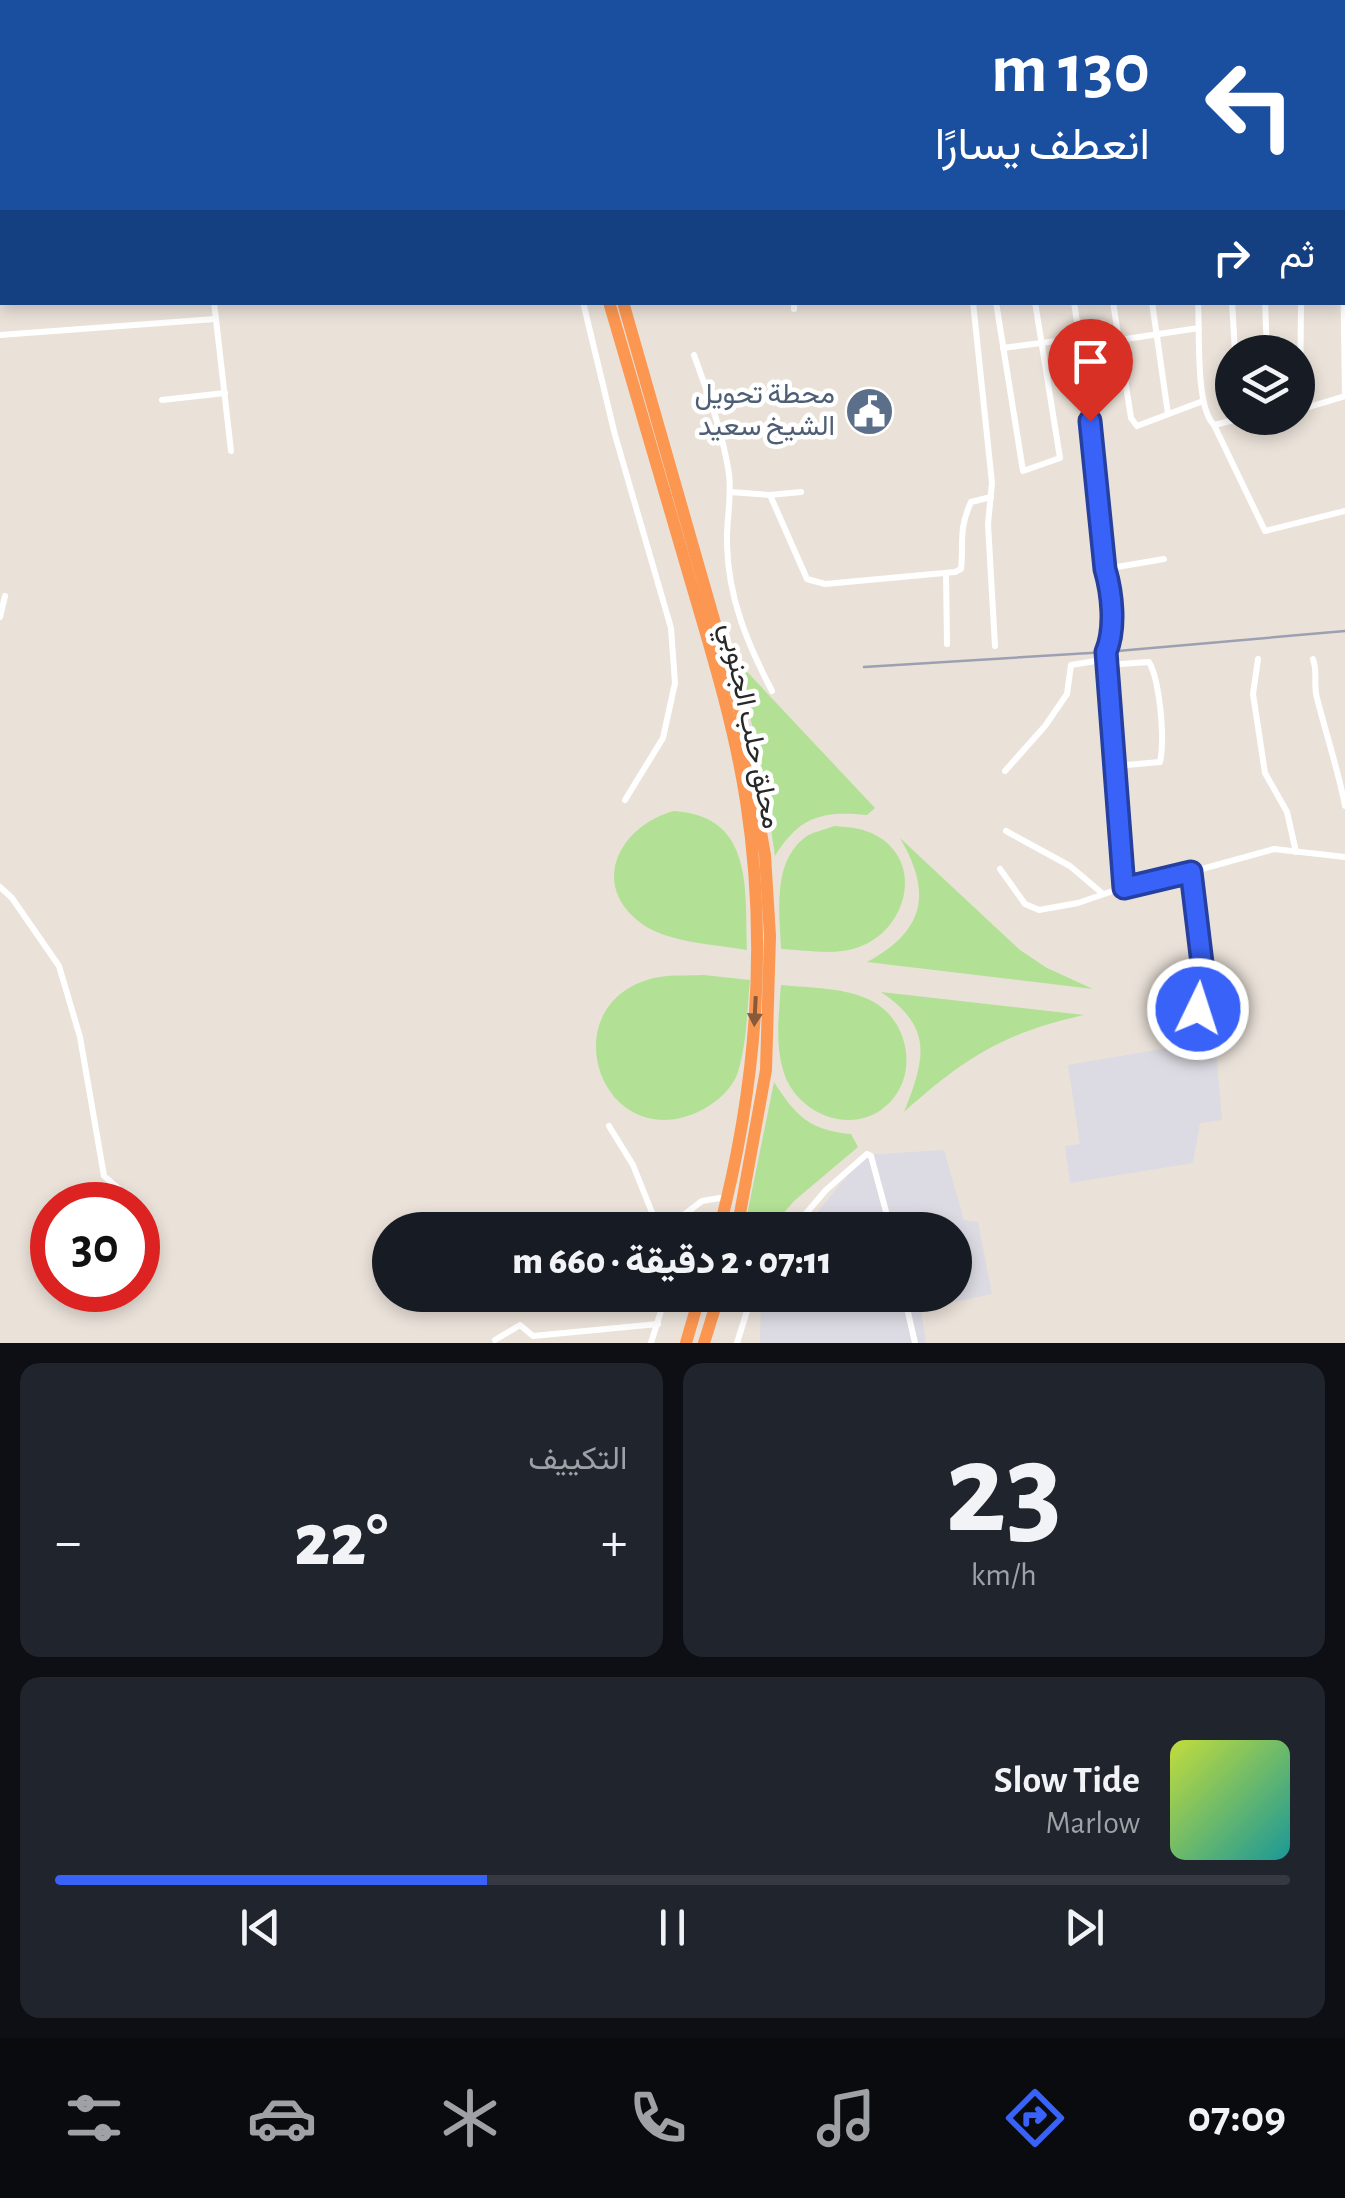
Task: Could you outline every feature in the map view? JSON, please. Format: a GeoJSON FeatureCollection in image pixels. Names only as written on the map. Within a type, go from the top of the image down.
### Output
{"type":"FeatureCollection","features":[{"type":"Feature","properties":{"kind":"highway","name":"محلق حلب الجنوبي"},"geometry":{"type":"LineString","coordinates":[[610,305],[709,644],[746,799],[754,875],[756,1002],[750,1080],[724,1212]]}},
{"type":"Feature","properties":{"kind":"highway","name":"محلق حلب الجنوبي"},"geometry":{"type":"LineString","coordinates":[[623,305],[739,706],[765,855],[770,936],[766,1070],[740,1212]]}},
{"type":"Feature","properties":{"kind":"highway"},"geometry":{"type":"LineString","coordinates":[[686,1343],[695,1312]]}},
{"type":"Feature","properties":{"kind":"highway"},"geometry":{"type":"LineString","coordinates":[[704,1343],[713,1312]]}},
{"type":"Feature","properties":{"kind":"street"},"geometry":{"type":"LineString","coordinates":[[214,305],[230,451]]}},
{"type":"Feature","properties":{"kind":"street"},"geometry":{"type":"LineString","coordinates":[[584,305],[614,435],[671,628],[675,683],[663,738],[625,800]]}},
{"type":"Feature","properties":{"kind":"street"},"geometry":{"type":"LineString","coordinates":[[973,305],[991,497],[988,524],[995,646]]}},
{"type":"Feature","properties":{"kind":"street"},"geometry":{"type":"LineString","coordinates":[[996,305],[1022,471],[1060,458],[1035,305]]}},
{"type":"Feature","properties":{"kind":"street"},"geometry":{"type":"LineString","coordinates":[[1005,771],[1046,726],[1067,694],[1070,665],[1102,660],[1110,642],[1110,587],[1075,305]]}},
{"type":"Feature","properties":{"kind":"street"},"geometry":{"type":"LineString","coordinates":[[1114,305],[1130,418],[1137,426],[1203,401]]}},
{"type":"Feature","properties":{"kind":"street"},"geometry":{"type":"LineString","coordinates":[[1152,305],[1168,414]]}},
{"type":"Feature","properties":{"kind":"street"},"geometry":{"type":"LineString","coordinates":[[1198,305],[1207,418],[1214,424],[1265,531],[1345,511]]}},
{"type":"Feature","properties":{"kind":"street"},"geometry":{"type":"LineString","coordinates":[[1232,305],[1234,335]]}},
{"type":"Feature","properties":{"kind":"street"},"geometry":{"type":"LineString","coordinates":[[1265,305],[1266,335]]}},
{"type":"Feature","properties":{"kind":"street"},"geometry":{"type":"LineString","coordinates":[[1300,335],[1301,305]]}},
{"type":"Feature","properties":{"kind":"street"},"geometry":{"type":"LineString","coordinates":[[1315,405],[1345,396],[1344,305]]}},
{"type":"Feature","properties":{"kind":"street"},"geometry":{"type":"LineString","coordinates":[[0,335],[215,318]]}},
{"type":"Feature","properties":{"kind":"street"},"geometry":{"type":"LineString","coordinates":[[1002,348],[1200,328]]}},
{"type":"Feature","properties":{"kind":"street"},"geometry":{"type":"LineString","coordinates":[[694,356],[715,415],[730,492],[727,544],[732,592],[742,629],[772,691]]}},
{"type":"Feature","properties":{"kind":"street"},"geometry":{"type":"LineString","coordinates":[[162,400],[224,394]]}},
{"type":"Feature","properties":{"kind":"street"},"geometry":{"type":"LineString","coordinates":[[730,492],[801,492]]}},
{"type":"Feature","properties":{"kind":"street"},"geometry":{"type":"LineString","coordinates":[[770,495],[806,578],[826,584],[946,574],[960,568],[960,533],[972,502],[991,497]]}},
{"type":"Feature","properties":{"kind":"street"},"geometry":{"type":"LineString","coordinates":[[1105,569],[1164,559]]}},
{"type":"Feature","properties":{"kind":"street"},"geometry":{"type":"LineString","coordinates":[[946,574],[948,644]]}},
{"type":"Feature","properties":{"kind":"street"},"geometry":{"type":"LineString","coordinates":[[0,616],[5,596]]}},
{"type":"Feature","properties":{"kind":"street"},"geometry":{"type":"LineString","coordinates":[[1106,652],[1124,888]]}},
{"type":"Feature","properties":{"kind":"street"},"geometry":{"type":"LineString","coordinates":[[1258,659],[1254,694],[1265,772],[1287,812],[1296,852]]}},
{"type":"Feature","properties":{"kind":"street"},"geometry":{"type":"LineString","coordinates":[[1312,659],[1318,674],[1316,695],[1345,806]]}},
{"type":"Feature","properties":{"kind":"street"},"geometry":{"type":"LineString","coordinates":[[1107,665],[1149,662],[1156,685],[1161,736],[1160,762],[1115,766]]}},
{"type":"Feature","properties":{"kind":"street"},"geometry":{"type":"LineString","coordinates":[[1006,831],[1070,866],[1104,895]]}},
{"type":"Feature","properties":{"kind":"street"},"geometry":{"type":"LineString","coordinates":[[1000,869],[1032,910],[1078,903],[1274,850],[1345,857]]}},
{"type":"Feature","properties":{"kind":"street"},"geometry":{"type":"LineString","coordinates":[[1191,872],[1204,980],[1198,1009]]}},
{"type":"Feature","properties":{"kind":"street"},"geometry":{"type":"LineString","coordinates":[[0,888],[12,898],[59,966],[80,1038],[104,1176],[111,1182]]}},
{"type":"Feature","properties":{"kind":"street"},"geometry":{"type":"LineString","coordinates":[[609,1126],[633,1164],[653,1212]]}},
{"type":"Feature","properties":{"kind":"street"},"geometry":{"type":"LineString","coordinates":[[807,1212],[866,1154],[871,1156],[885,1212]]}},
{"type":"Feature","properties":{"kind":"street"},"geometry":{"type":"LineString","coordinates":[[686,1212],[702,1201],[728,1198]]}},
{"type":"Feature","properties":{"kind":"street"},"geometry":{"type":"LineString","coordinates":[[654,1341],[661,1312]]}},
{"type":"Feature","properties":{"kind":"street"},"geometry":{"type":"LineString","coordinates":[[737,1343],[747,1312]]}},
{"type":"Feature","properties":{"kind":"street"},"geometry":{"type":"LineString","coordinates":[[908,1312],[914,1343]]}},
{"type":"Feature","properties":{"kind":"street"},"geometry":{"type":"LineString","coordinates":[[494,1340],[520,1325],[533,1336],[658,1324]]}},
{"type":"Feature","properties":{"kind":"shaded area"},"geometry":{"type":"Polygon","coordinates":[[[1214,1027],[1222,1120],[1200,1123],[1193,1163],[1070,1183],[1065,1146],[1080,1144],[1068,1065],[1180,1046],[1180,1030],[1214,1027]]]}},
{"type":"Feature","properties":{"kind":"shaded area"},"geometry":{"type":"Polygon","coordinates":[[[944,1150],[962,1212],[818,1212],[864,1155],[944,1150]]]}},
{"type":"Feature","properties":{"kind":"shaded area"},"geometry":{"type":"Polygon","coordinates":[[[972,1221],[978,1222],[992,1294],[972,1298],[972,1221]]]}},
{"type":"Feature","properties":{"kind":"shaded area"},"geometry":{"type":"Polygon","coordinates":[[[761,1312],[921,1312],[926,1343],[760,1343],[761,1312]]]}},
{"type":"Feature","properties":{"kind":"green space"},"geometry":{"type":"Polygon","coordinates":[[[735,659],[875,808],[867,815],[837,814],[803,824],[775,856],[760,756],[735,659]]]}},
{"type":"Feature","properties":{"kind":"green space"},"geometry":{"type":"Polygon","coordinates":[[[674,811],[700,816],[719,826],[732,841],[744,881],[747,950],[661,934],[637,920],[623,904],[614,871],[619,855],[640,828],[674,811]]]}},
{"type":"Feature","properties":{"kind":"green space"},"geometry":{"type":"Polygon","coordinates":[[[834,826],[868,832],[893,849],[905,880],[898,913],[875,939],[850,950],[781,949],[779,905],[786,862],[803,839],[834,826]]]}},
{"type":"Feature","properties":{"kind":"green space"},"geometry":{"type":"Polygon","coordinates":[[[900,838],[1020,950],[1047,968],[1093,989],[867,962],[901,937],[917,909],[917,877],[900,838]]]}},
{"type":"Feature","properties":{"kind":"green space"},"geometry":{"type":"Polygon","coordinates":[[[704,975],[750,980],[738,1072],[723,1094],[702,1110],[667,1120],[638,1115],[615,1098],[601,1074],[596,1046],[602,1019],[619,995],[650,979],[704,975]]]}},
{"type":"Feature","properties":{"kind":"green space"},"geometry":{"type":"Polygon","coordinates":[[[781,985],[862,996],[896,1023],[903,1038],[906,1069],[902,1085],[881,1110],[867,1117],[837,1119],[809,1107],[798,1097],[781,1059],[781,985]]]}},
{"type":"Feature","properties":{"kind":"green space"},"geometry":{"type":"Polygon","coordinates":[[[881,992],[1084,1015],[1030,1030],[986,1050],[904,1112],[917,1076],[920,1046],[910,1018],[881,992]]]}},
{"type":"Feature","properties":{"kind":"green space"},"geometry":{"type":"Polygon","coordinates":[[[774,1082],[805,1119],[824,1129],[851,1134],[858,1147],[785,1212],[748,1212],[774,1082]]]}},
{"type":"Feature","properties":{"kind":"railway"},"geometry":{"type":"LineString","coordinates":[[864,667],[1106,652],[1345,631]]}},
{"type":"Feature","properties":{"kind":"place","name":"محطة تحويل الشيخ سعيد"},"geometry":{"type":"Point","coordinates":[870,411]}},
{"type":"Feature","properties":{"kind":"route"},"geometry":{"type":"LineString","coordinates":[[1090,421],[1110,587],[1110,642],[1106,652],[1124,888],[1191,872],[1204,980],[1198,1009]]}}]}
